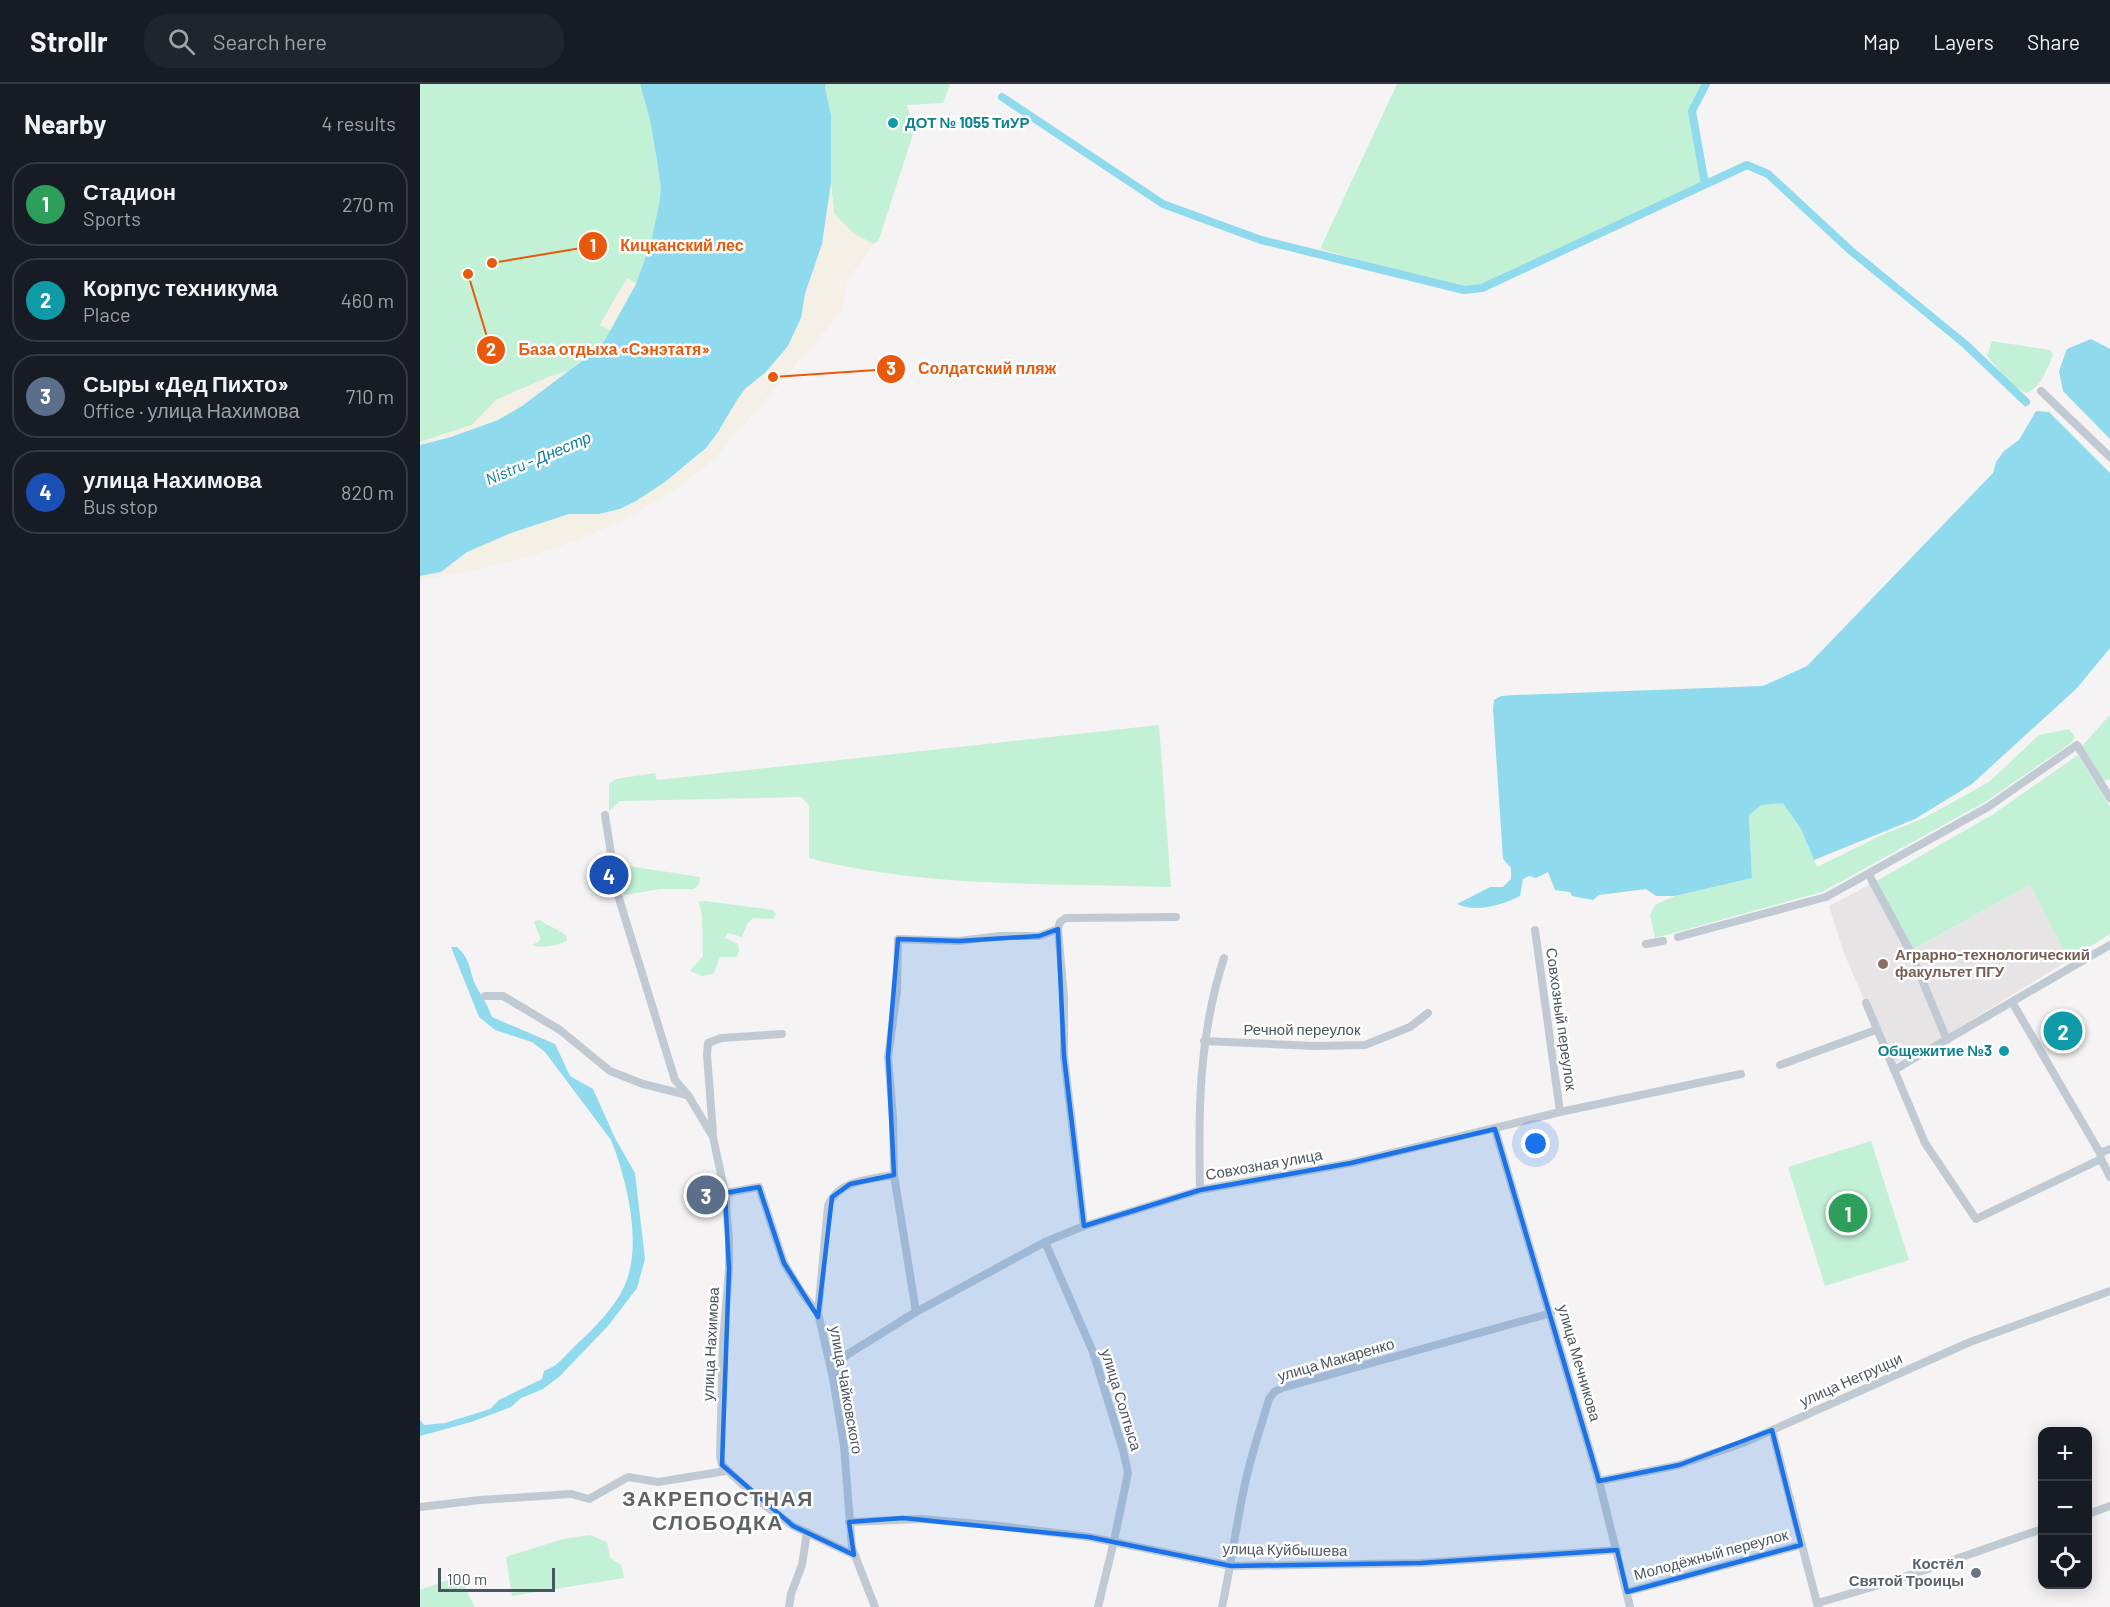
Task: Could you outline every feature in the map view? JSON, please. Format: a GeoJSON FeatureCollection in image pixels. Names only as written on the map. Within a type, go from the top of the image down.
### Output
{"type":"FeatureCollection","features":[{"type":"Feature","properties":{"kind":"street"},"geometry":{"type":"LineString","coordinates":[[2041,391],[2110,457]]}},
{"type":"Feature","properties":{"kind":"street"},"geometry":{"type":"LineString","coordinates":[[1678,937],[1826,897],[1988,807],[2077,745],[2110,798]]}},
{"type":"Feature","properties":{"kind":"street","name":"улица Нахимова"},"geometry":{"type":"LineString","coordinates":[[605,815],[616,892],[675,1080],[688,1095],[713,1137],[724,1192],[729,1239],[729,1269],[723,1341],[720,1456],[726,1471]]}},
{"type":"Feature","properties":{"kind":"street"},"geometry":{"type":"LineString","coordinates":[[1869,875],[1910,951],[1947,1040]]}},
{"type":"Feature","properties":{"kind":"street"},"geometry":{"type":"LineString","coordinates":[[1084,1226],[1064,1056],[1064,997],[1058,929],[1060,922],[1066,918],[1176,917]]}},
{"type":"Feature","properties":{"kind":"street"},"geometry":{"type":"LineString","coordinates":[[916,1312],[894,1175],[893,1117],[888,1057],[897,991],[898,939],[959,941],[999,936],[1039,936],[1058,929]]}},
{"type":"Feature","properties":{"kind":"street","name":"Совхозный переулок"},"geometry":{"type":"LineString","coordinates":[[1535,930],[1560,1112]]}},
{"type":"Feature","properties":{"kind":"street"},"geometry":{"type":"LineString","coordinates":[[1646,944],[1663,941]]}},
{"type":"Feature","properties":{"kind":"street"},"geometry":{"type":"LineString","coordinates":[[1894,1070],[2110,945]]}},
{"type":"Feature","properties":{"kind":"street"},"geometry":{"type":"LineString","coordinates":[[1200,1190],[1198,1120],[1204,1041],[1215,984],[1224,958]]}},
{"type":"Feature","properties":{"kind":"street"},"geometry":{"type":"LineString","coordinates":[[485,996],[503,996],[560,1030],[610,1071],[644,1084],[688,1095]]}},
{"type":"Feature","properties":{"kind":"street"},"geometry":{"type":"LineString","coordinates":[[2012,1002],[2101,1156],[2110,1177]]}},
{"type":"Feature","properties":{"kind":"street"},"geometry":{"type":"LineString","coordinates":[[1866,1003],[1925,1143],[1976,1219],[2101,1156],[2110,1149]]}},
{"type":"Feature","properties":{"kind":"street","name":"Речной переулок"},"geometry":{"type":"LineString","coordinates":[[1204,1041],[1314,1046],[1365,1045],[1410,1027],[1428,1013]]}},
{"type":"Feature","properties":{"kind":"street"},"geometry":{"type":"LineString","coordinates":[[1780,1065],[1876,1030]]}},
{"type":"Feature","properties":{"kind":"street"},"geometry":{"type":"LineString","coordinates":[[713,1137],[708,1043],[721,1038],[782,1034]]}},
{"type":"Feature","properties":{"kind":"street","name":"Совхозная улица"},"geometry":{"type":"LineString","coordinates":[[833,1378],[837,1364],[848,1354],[916,1312],[1045,1242],[1084,1226],[1200,1190],[1351,1163],[1560,1112],[1741,1074]]}},
{"type":"Feature","properties":{"kind":"street","name":"улица Мечникова"},"geometry":{"type":"LineString","coordinates":[[1495,1129],[1599,1481],[1630,1607]]}},
{"type":"Feature","properties":{"kind":"street"},"geometry":{"type":"LineString","coordinates":[[818,1313],[828,1206],[832,1197],[850,1184],[894,1175]]}},
{"type":"Feature","properties":{"kind":"street","name":"улица Чайковского"},"geometry":{"type":"LineString","coordinates":[[724,1192],[759,1187],[784,1263],[802,1293],[818,1313],[833,1378],[844,1446],[849,1522],[854,1555],[875,1607]]}},
{"type":"Feature","properties":{"kind":"street","name":"улица Солтыса"},"geometry":{"type":"LineString","coordinates":[[1045,1242],[1093,1352],[1128,1473],[1098,1607]]}},
{"type":"Feature","properties":{"kind":"street","name":"улица Негруцци"},"geometry":{"type":"LineString","coordinates":[[1599,1481],[1679,1465],[1743,1443],[1970,1342],[2110,1291]]}},
{"type":"Feature","properties":{"kind":"street","name":"улица Макаренко"},"geometry":{"type":"LineString","coordinates":[[1222,1607],[1245,1481],[1269,1399],[1274,1392],[1551,1313]]}},
{"type":"Feature","properties":{"kind":"street","name":"Молодёжный переулок"},"geometry":{"type":"LineString","coordinates":[[1772,1430],[1818,1605]]}},
{"type":"Feature","properties":{"kind":"street"},"geometry":{"type":"LineString","coordinates":[[420,1507],[480,1500],[571,1494],[588,1499],[628,1477],[658,1482],[726,1471],[763,1504],[793,1526],[854,1555]]}},
{"type":"Feature","properties":{"kind":"street"},"geometry":{"type":"LineString","coordinates":[[2092,1513],[2110,1506]]}},
{"type":"Feature","properties":{"kind":"street","name":"улица Куйбышева"},"geometry":{"type":"LineString","coordinates":[[849,1522],[921,1518],[990,1525],[1114,1541],[1231,1566],[1420,1563],[1617,1550]]}},
{"type":"Feature","properties":{"kind":"street"},"geometry":{"type":"LineString","coordinates":[[1818,1605],[2038,1531]]}},
{"type":"Feature","properties":{"kind":"street"},"geometry":{"type":"LineString","coordinates":[[789,1607],[791,1594],[802,1565],[807,1532]]}},
{"type":"Feature","properties":{"kind":"street","name":"Молодёжный переулок"},"geometry":{"type":"LineString","coordinates":[[1627,1592],[1801,1545]]}},
{"type":"Feature","properties":{"kind":"highlighted area"},"geometry":{"type":"Polygon","coordinates":[[[1058,929],[1064,1056],[1084,1226],[1200,1190],[1351,1163],[1495,1129],[1599,1481],[1679,1465],[1772,1430],[1801,1545],[1627,1592],[1617,1550],[1421,1563],[1231,1566],[1089,1537],[903,1518],[849,1522],[854,1555],[793,1526],[722,1465],[729,1269],[725,1193],[759,1187],[784,1263],[818,1317],[832,1197],[850,1184],[894,1175],[888,1057],[898,939],[959,941],[1039,936],[1058,929]]]}},
{"type":"Feature","properties":{"kind":"shaded area"},"geometry":{"type":"Polygon","coordinates":[[[1873,883],[1911,951],[2030,885],[2069,960],[1945,1036],[1892,1065],[1844,953],[1829,906],[1873,883]]]}},
{"type":"Feature","properties":{"kind":"green space"},"geometry":{"type":"Polygon","coordinates":[[[420,84],[640,84],[657,150],[661,190],[656,226],[636,284],[627,278],[600,325],[611,331],[605,340],[568,371],[496,400],[472,425],[420,442],[420,84]]]}},
{"type":"Feature","properties":{"kind":"green space"},"geometry":{"type":"Polygon","coordinates":[[[826,84],[950,84],[943,103],[907,105],[914,131],[879,239],[874,244],[854,234],[834,214],[831,183],[831,115],[826,84]]]}},
{"type":"Feature","properties":{"kind":"green space"},"geometry":{"type":"Polygon","coordinates":[[[1397,84],[1706,84],[1692,111],[1705,184],[1482,288],[1464,290],[1320,249],[1397,84]]]}},
{"type":"Feature","properties":{"kind":"green space"},"geometry":{"type":"Polygon","coordinates":[[[1992,341],[2050,350],[2053,355],[2036,387],[2026,393],[2011,384],[1987,356],[1992,341]]]}},
{"type":"Feature","properties":{"kind":"green space"},"geometry":{"type":"Polygon","coordinates":[[[2110,715],[2110,779],[2103,781],[2081,747],[2110,715]]]}},
{"type":"Feature","properties":{"kind":"green space"},"geometry":{"type":"Polygon","coordinates":[[[1159,725],[1171,887],[942,879],[852,868],[809,858],[809,806],[802,797],[620,801],[609,811],[609,784],[616,779],[655,773],[657,780],[1159,725]]]}},
{"type":"Feature","properties":{"kind":"green space"},"geometry":{"type":"Polygon","coordinates":[[[2069,729],[2075,737],[2071,743],[1985,802],[1822,892],[1655,938],[1650,915],[1655,905],[1675,896],[1752,878],[1749,815],[1761,805],[1783,802],[1801,829],[1817,867],[1882,835],[1924,818],[1989,782],[2039,735],[2069,729]]]}},
{"type":"Feature","properties":{"kind":"green space"},"geometry":{"type":"Polygon","coordinates":[[[2078,755],[2110,806],[2110,934],[2069,960],[2030,885],[1910,951],[1873,883],[1992,815],[2078,755]]]}},
{"type":"Feature","properties":{"kind":"green space"},"geometry":{"type":"Polygon","coordinates":[[[622,865],[700,877],[699,884],[694,889],[661,889],[624,895],[621,889],[619,867],[622,865]]]}},
{"type":"Feature","properties":{"kind":"green space"},"geometry":{"type":"Polygon","coordinates":[[[699,902],[773,910],[776,914],[773,919],[753,918],[747,924],[742,937],[728,933],[725,938],[738,944],[737,957],[720,957],[714,973],[703,976],[690,971],[703,956],[702,915],[699,902]]]}},
{"type":"Feature","properties":{"kind":"green space"},"geometry":{"type":"Polygon","coordinates":[[[540,920],[564,934],[567,941],[550,946],[532,945],[541,940],[534,922],[540,920]]]}},
{"type":"Feature","properties":{"kind":"green space"},"geometry":{"type":"Polygon","coordinates":[[[1871,1141],[1909,1260],[1825,1286],[1788,1167],[1871,1141]]]}},
{"type":"Feature","properties":{"kind":"green space"},"geometry":{"type":"Polygon","coordinates":[[[590,1535],[607,1542],[610,1558],[621,1565],[624,1578],[512,1596],[506,1557],[563,1539],[590,1535]]]}},
{"type":"Feature","properties":{"kind":"green space"},"geometry":{"type":"Polygon","coordinates":[[[459,1576],[475,1607],[420,1607],[420,1590],[459,1576]]]}},
{"type":"Feature","properties":{"kind":"sand"},"geometry":{"type":"Polygon","coordinates":[[[831,183],[834,214],[854,234],[874,244],[846,282],[842,311],[715,458],[650,505],[577,540],[499,564],[420,580],[420,576],[441,572],[467,552],[511,533],[569,514],[609,513],[620,509],[665,482],[693,461],[718,432],[745,389],[766,372],[788,346],[796,331],[822,244],[831,183]]]}},
{"type":"Feature","properties":{"kind":"sand"},"geometry":{"type":"Polygon","coordinates":[[[627,278],[636,284],[611,331],[600,325],[627,278]]]}},
{"type":"Feature","properties":{"kind":"sand"},"geometry":{"type":"Polygon","coordinates":[[[568,371],[526,403],[490,424],[420,445],[420,442],[472,425],[496,400],[568,371]]]}},
{"type":"Feature","properties":{"kind":"water","name":"Nistru - Днестр"},"geometry":{"type":"Polygon","coordinates":[[[640,84],[826,84],[831,115],[831,183],[822,244],[805,294],[801,318],[788,346],[766,372],[745,389],[706,448],[665,482],[620,509],[599,514],[569,514],[511,533],[467,552],[441,572],[420,576],[420,445],[451,437],[498,420],[522,406],[587,357],[605,340],[636,284],[651,242],[661,189],[650,120],[640,84]]]}},
{"type":"Feature","properties":{"kind":"water"},"geometry":{"type":"Polygon","coordinates":[[[2091,339],[2110,349],[2110,439],[2063,391],[2059,371],[2067,349],[2091,339]]]}},
{"type":"Feature","properties":{"kind":"water"},"geometry":{"type":"Polygon","coordinates":[[[2036,411],[2049,412],[2110,473],[2110,648],[2077,688],[1972,784],[1915,819],[1814,860],[1801,829],[1783,803],[1761,805],[1749,815],[1752,878],[1675,896],[1656,896],[1646,889],[1599,895],[1593,900],[1572,896],[1570,892],[1555,890],[1548,872],[1536,878],[1529,876],[1523,879],[1520,896],[1506,902],[1480,908],[1457,904],[1490,887],[1503,887],[1511,879],[1511,868],[1503,859],[1494,700],[1501,696],[1514,695],[1763,686],[1807,666],[1993,473],[1996,462],[2004,451],[2019,440],[2036,411]]]}},
{"type":"Feature","properties":{"kind":"water"},"geometry":{"type":"Polygon","coordinates":[[[451,947],[457,947],[465,957],[476,986],[492,1017],[555,1044],[570,1076],[593,1089],[615,1138],[635,1173],[645,1259],[637,1288],[608,1326],[560,1376],[543,1389],[521,1398],[511,1407],[471,1422],[420,1436],[420,1420],[424,1425],[445,1423],[490,1409],[499,1400],[542,1379],[544,1371],[563,1359],[614,1303],[623,1289],[632,1254],[631,1214],[623,1174],[611,1140],[545,1052],[532,1042],[495,1030],[479,1017],[451,947]]]}},
{"type":"Feature","properties":{"kind":"waterway"},"geometry":{"type":"LineString","coordinates":[[1705,184],[1692,111],[1706,84]]}},
{"type":"Feature","properties":{"kind":"waterway"},"geometry":{"type":"LineString","coordinates":[[1002,97],[1163,204],[1261,240],[1464,290],[1482,288],[1747,165],[1768,174],[1850,250],[1965,344],[2026,402]]}},
{"type":"Feature","properties":{"kind":"place","name":"ДОТ № 1055 ТиУР"},"geometry":{"type":"Point","coordinates":[893,123]}},
{"type":"Feature","properties":{"kind":"place","name":"Кицканский лес"},"geometry":{"type":"Point","coordinates":[492,263]}},
{"type":"Feature","properties":{"kind":"place","name":"База отдыха «Сэнэтатя»"},"geometry":{"type":"Point","coordinates":[468,274]}},
{"type":"Feature","properties":{"kind":"place","name":"Солдатский пляж"},"geometry":{"type":"Point","coordinates":[773,377]}},
{"type":"Feature","properties":{"kind":"place","name":"улица Нахимова"},"geometry":{"type":"Point","coordinates":[609,875]}},
{"type":"Feature","properties":{"kind":"place","name":"Аграрно-технологический факультет ПГУ"},"geometry":{"type":"Point","coordinates":[1883,964]}},
{"type":"Feature","properties":{"kind":"place","name":"Корпус техникума"},"geometry":{"type":"Point","coordinates":[2063,1031]}},
{"type":"Feature","properties":{"kind":"place","name":"Общежитие №3"},"geometry":{"type":"Point","coordinates":[2004,1051]}},
{"type":"Feature","properties":{"kind":"place","name":"Сыры «Дед Пихто»"},"geometry":{"type":"Point","coordinates":[706,1195]}},
{"type":"Feature","properties":{"kind":"place","name":"Стадион"},"geometry":{"type":"Point","coordinates":[1848,1213]}},
{"type":"Feature","properties":{"kind":"place","name":"Костёл Святой Троицы"},"geometry":{"type":"Point","coordinates":[1976,1573]}},
{"type":"Feature","properties":{"kind":"district","name":"ЗАКРЕПОСТНАЯ СЛОБОДКА"},"geometry":{"type":"Point","coordinates":[718,1511]}}]}
